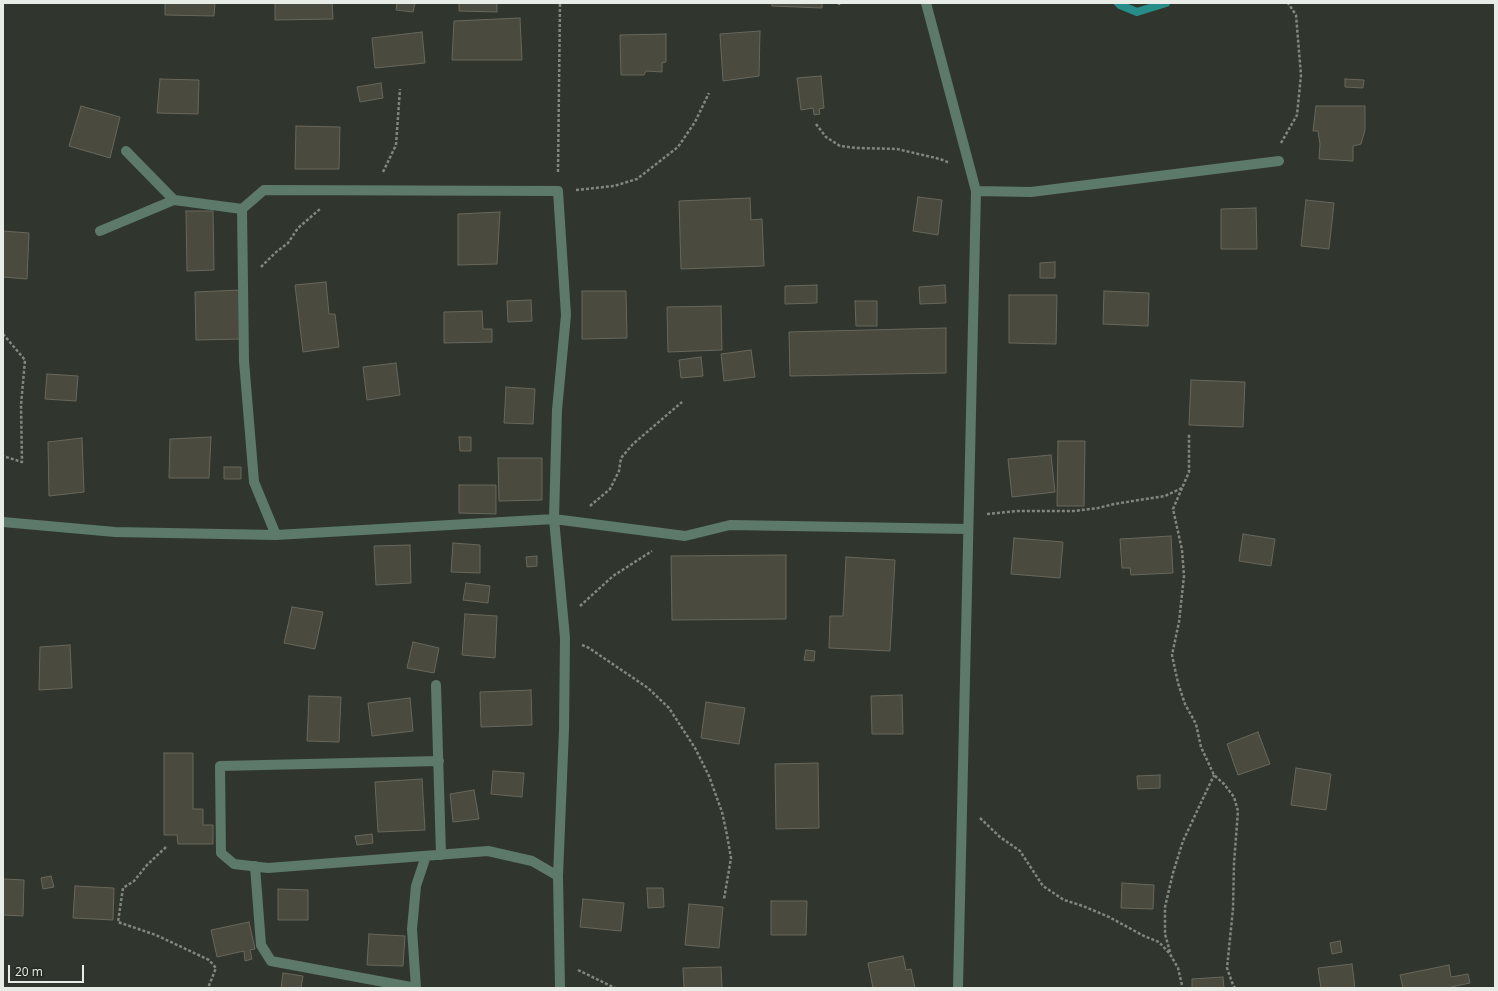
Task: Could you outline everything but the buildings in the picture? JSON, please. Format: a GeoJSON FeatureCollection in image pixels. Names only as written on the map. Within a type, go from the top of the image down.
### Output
{"type":"FeatureCollection","features":[{"type":"Feature","properties":{"kind":"street"},"geometry":{"type":"LineString","coordinates":[[926,3],[976,191],[958,988]]}},
{"type":"Feature","properties":{"kind":"street"},"geometry":{"type":"LineString","coordinates":[[126,151],[174,200]]}},
{"type":"Feature","properties":{"kind":"street"},"geometry":{"type":"LineString","coordinates":[[976,191],[1031,192],[1275,162]]}},
{"type":"Feature","properties":{"kind":"street"},"geometry":{"type":"LineString","coordinates":[[100,231],[174,200],[242,209],[264,190],[558,191],[566,315],[557,410],[554,519],[565,633],[564,729],[558,876],[560,988]]}},
{"type":"Feature","properties":{"kind":"street"},"geometry":{"type":"LineString","coordinates":[[242,209],[244,361],[254,482],[276,535]]}},
{"type":"Feature","properties":{"kind":"street"},"geometry":{"type":"LineString","coordinates":[[3,522],[115,532],[276,535],[554,519],[685,536],[730,525],[968,529]]}},
{"type":"Feature","properties":{"kind":"street"},"geometry":{"type":"LineString","coordinates":[[436,685],[441,855]]}},
{"type":"Feature","properties":{"kind":"street"},"geometry":{"type":"LineString","coordinates":[[439,761],[220,766],[221,853],[234,864],[268,868],[488,851],[532,861],[558,876]]}},
{"type":"Feature","properties":{"kind":"street"},"geometry":{"type":"LineString","coordinates":[[254,866],[261,945],[271,961],[416,988],[412,929],[416,886],[426,856]]}},
{"type":"Feature","properties":{"kind":"path"},"geometry":{"type":"LineString","coordinates":[[560,3],[558,191],[573,191],[614,186],[637,179],[678,147],[695,122],[709,93]]}},
{"type":"Feature","properties":{"kind":"path"},"geometry":{"type":"LineString","coordinates":[[1275,162],[1297,115],[1300,89],[1301,75],[1296,15],[1288,3]]}},
{"type":"Feature","properties":{"kind":"path"},"geometry":{"type":"LineString","coordinates":[[816,124],[826,137],[840,146],[897,149],[940,159],[972,175]]}},
{"type":"Feature","properties":{"kind":"path"},"geometry":{"type":"LineString","coordinates":[[3,334],[26,360],[21,405],[22,462],[3,456]]}},
{"type":"Feature","properties":{"kind":"path"},"geometry":{"type":"LineString","coordinates":[[568,520],[593,504],[610,489],[619,471],[621,458],[633,444],[682,402]]}},
{"type":"Feature","properties":{"kind":"path"},"geometry":{"type":"LineString","coordinates":[[1189,434],[1189,472],[1172,509],[1182,550],[1184,576],[1179,622],[1172,655],[1178,683],[1185,704],[1196,724],[1201,747],[1214,775],[1224,784],[1234,797],[1238,811],[1234,862],[1233,909],[1227,968],[1235,988]]}},
{"type":"Feature","properties":{"kind":"path"},"geometry":{"type":"LineString","coordinates":[[969,518],[1018,510],[1074,511],[1098,508],[1165,496],[1182,488]]}},
{"type":"Feature","properties":{"kind":"path"},"geometry":{"type":"LineString","coordinates":[[658,548],[630,564],[599,588],[569,617],[565,633],[648,688],[669,708],[684,730],[709,776],[722,812],[731,858],[724,899]]}},
{"type":"Feature","properties":{"kind":"path"},"geometry":{"type":"LineString","coordinates":[[1170,954],[1165,934],[1165,907],[1173,873],[1183,841],[1214,775]]}},
{"type":"Feature","properties":{"kind":"path"},"geometry":{"type":"LineString","coordinates":[[962,796],[980,819],[1000,837],[1020,851],[1043,886],[1064,900],[1109,917],[1144,936],[1159,942],[1170,954],[1178,968],[1182,985]]}},
{"type":"Feature","properties":{"kind":"path"},"geometry":{"type":"LineString","coordinates":[[166,847],[147,865],[134,881],[123,888],[118,922],[156,935],[209,960],[216,968],[208,988]]}},
{"type":"Feature","properties":{"kind":"path"},"geometry":{"type":"LineString","coordinates":[[560,954],[579,971],[615,988]]}},
{"type":"Feature","properties":{"kind":"waterway"},"geometry":{"type":"LineString","coordinates":[[1118,3],[1137,12],[1166,3]]}}]}
